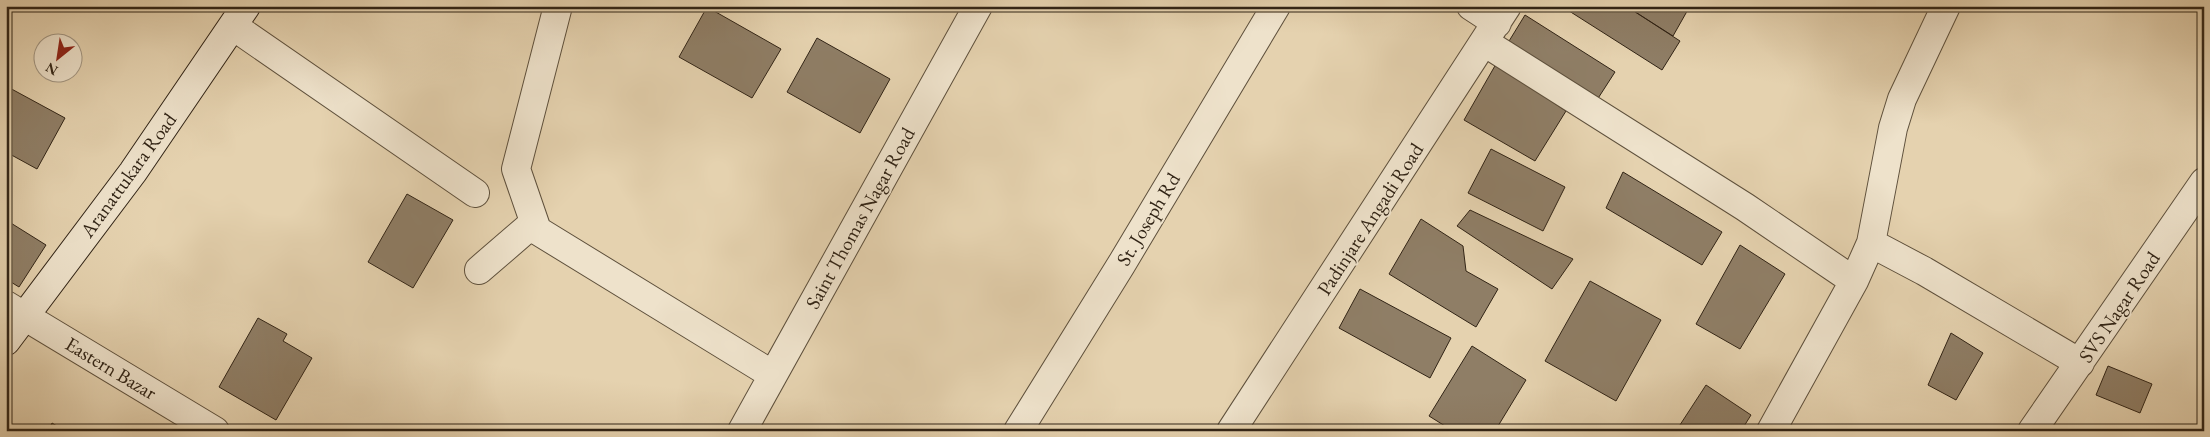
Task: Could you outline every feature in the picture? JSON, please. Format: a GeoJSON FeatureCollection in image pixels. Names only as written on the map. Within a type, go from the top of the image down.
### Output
{"type":"FeatureCollection","features":[{"type":"Feature","properties":{"kind":"street"},"geometry":{"type":"LineString","coordinates":[[538,230],[516,169],[558,6]]}},
{"type":"Feature","properties":{"kind":"street","name":"Saint Thomas Nagar Road"},"geometry":{"type":"LineString","coordinates":[[742,431],[978,6]]}},
{"type":"Feature","properties":{"kind":"street","name":"St. Joseph Rd"},"geometry":{"type":"LineString","coordinates":[[1018,431],[1121,265],[1276,6]]}},
{"type":"Feature","properties":{"kind":"street"},"geometry":{"type":"LineString","coordinates":[[1471,6],[1745,207],[1854,281]]}},
{"type":"Feature","properties":{"kind":"street"},"geometry":{"type":"LineString","coordinates":[[1771,431],[1854,281],[1871,243],[1893,128],[1902,99],[1946,6]]}},
{"type":"Feature","properties":{"kind":"street"},"geometry":{"type":"LineString","coordinates":[[240,16],[475,193]]}},
{"type":"Feature","properties":{"kind":"street","name":"Aranattukara Road"},"geometry":{"type":"LineString","coordinates":[[6,341],[15,311],[133,172],[240,16]]}},
{"type":"Feature","properties":{"kind":"street","name":"Padinjare Angadi Road"},"geometry":{"type":"LineString","coordinates":[[1231,431],[1496,24]]}},
{"type":"Feature","properties":{"kind":"street","name":"SVS Nagar Road"},"geometry":{"type":"LineString","coordinates":[[2032,431],[2204,182]]}},
{"type":"Feature","properties":{"kind":"street"},"geometry":{"type":"LineString","coordinates":[[479,270],[530,226],[773,375]]}},
{"type":"Feature","properties":{"kind":"street"},"geometry":{"type":"LineString","coordinates":[[1871,243],[1924,271],[2080,364]]}},
{"type":"Feature","properties":{"kind":"street","name":"Eastern Bazar"},"geometry":{"type":"LineString","coordinates":[[15,311],[215,431]]}},
{"type":"Feature","properties":{"kind":"building"},"geometry":{"type":"Polygon","coordinates":[[[1567,6],[1626,6],[1680,41],[1662,70],[1566,9],[1567,6]]]}},
{"type":"Feature","properties":{"kind":"building"},"geometry":{"type":"Polygon","coordinates":[[[1626,6],[1690,6],[1673,36],[1626,6]]]}},
{"type":"Feature","properties":{"kind":"building"},"geometry":{"type":"Polygon","coordinates":[[[707,7],[781,49],[752,98],[679,57],[707,7]]]}},
{"type":"Feature","properties":{"kind":"building"},"geometry":{"type":"Polygon","coordinates":[[[1525,15],[1615,72],[1595,103],[1506,46],[1525,15]]]}},
{"type":"Feature","properties":{"kind":"building"},"geometry":{"type":"Polygon","coordinates":[[[817,38],[890,79],[860,133],[787,92],[817,38]]]}},
{"type":"Feature","properties":{"kind":"building"},"geometry":{"type":"Polygon","coordinates":[[[1496,64],[1566,111],[1535,161],[1464,120],[1496,64]]]}},
{"type":"Feature","properties":{"kind":"building"},"geometry":{"type":"Polygon","coordinates":[[[6,86],[65,118],[37,169],[6,152],[6,86]]]}},
{"type":"Feature","properties":{"kind":"building"},"geometry":{"type":"Polygon","coordinates":[[[1491,149],[1565,187],[1543,231],[1468,193],[1491,149]]]}},
{"type":"Feature","properties":{"kind":"building"},"geometry":{"type":"Polygon","coordinates":[[[1623,172],[1722,232],[1702,265],[1606,208],[1623,172]]]}},
{"type":"Feature","properties":{"kind":"building"},"geometry":{"type":"Polygon","coordinates":[[[407,194],[453,220],[413,288],[368,262],[407,194]]]}},
{"type":"Feature","properties":{"kind":"building"},"geometry":{"type":"Polygon","coordinates":[[[1470,210],[1573,259],[1552,289],[1457,226],[1470,210]]]}},
{"type":"Feature","properties":{"kind":"building"},"geometry":{"type":"Polygon","coordinates":[[[1421,219],[1463,246],[1466,271],[1498,289],[1476,327],[1389,274],[1421,219]]]}},
{"type":"Feature","properties":{"kind":"building"},"geometry":{"type":"Polygon","coordinates":[[[6,220],[46,245],[19,287],[6,279],[6,220]]]}},
{"type":"Feature","properties":{"kind":"building"},"geometry":{"type":"Polygon","coordinates":[[[1740,245],[1785,274],[1740,349],[1696,324],[1740,245]]]}},
{"type":"Feature","properties":{"kind":"building"},"geometry":{"type":"Polygon","coordinates":[[[1590,281],[1661,320],[1616,401],[1545,361],[1590,281]]]}},
{"type":"Feature","properties":{"kind":"building"},"geometry":{"type":"Polygon","coordinates":[[[1360,289],[1451,338],[1430,378],[1339,328],[1360,289]]]}},
{"type":"Feature","properties":{"kind":"building"},"geometry":{"type":"Polygon","coordinates":[[[258,318],[287,334],[283,341],[312,358],[276,420],[219,387],[258,318]]]}},
{"type":"Feature","properties":{"kind":"building"},"geometry":{"type":"Polygon","coordinates":[[[1951,333],[1983,353],[1956,400],[1928,385],[1951,333]]]}},
{"type":"Feature","properties":{"kind":"building"},"geometry":{"type":"Polygon","coordinates":[[[1472,346],[1526,380],[1495,431],[1453,431],[1429,416],[1472,346]]]}},
{"type":"Feature","properties":{"kind":"building"},"geometry":{"type":"Polygon","coordinates":[[[2108,366],[2152,384],[2140,413],[2096,395],[2108,366]]]}},
{"type":"Feature","properties":{"kind":"building"},"geometry":{"type":"Polygon","coordinates":[[[1706,385],[1751,415],[1741,431],[1676,431],[1706,385]]]}},
{"type":"Feature","properties":{"kind":"building"},"geometry":{"type":"Polygon","coordinates":[[[52,423],[65,431],[48,431],[52,423]]]}}]}
